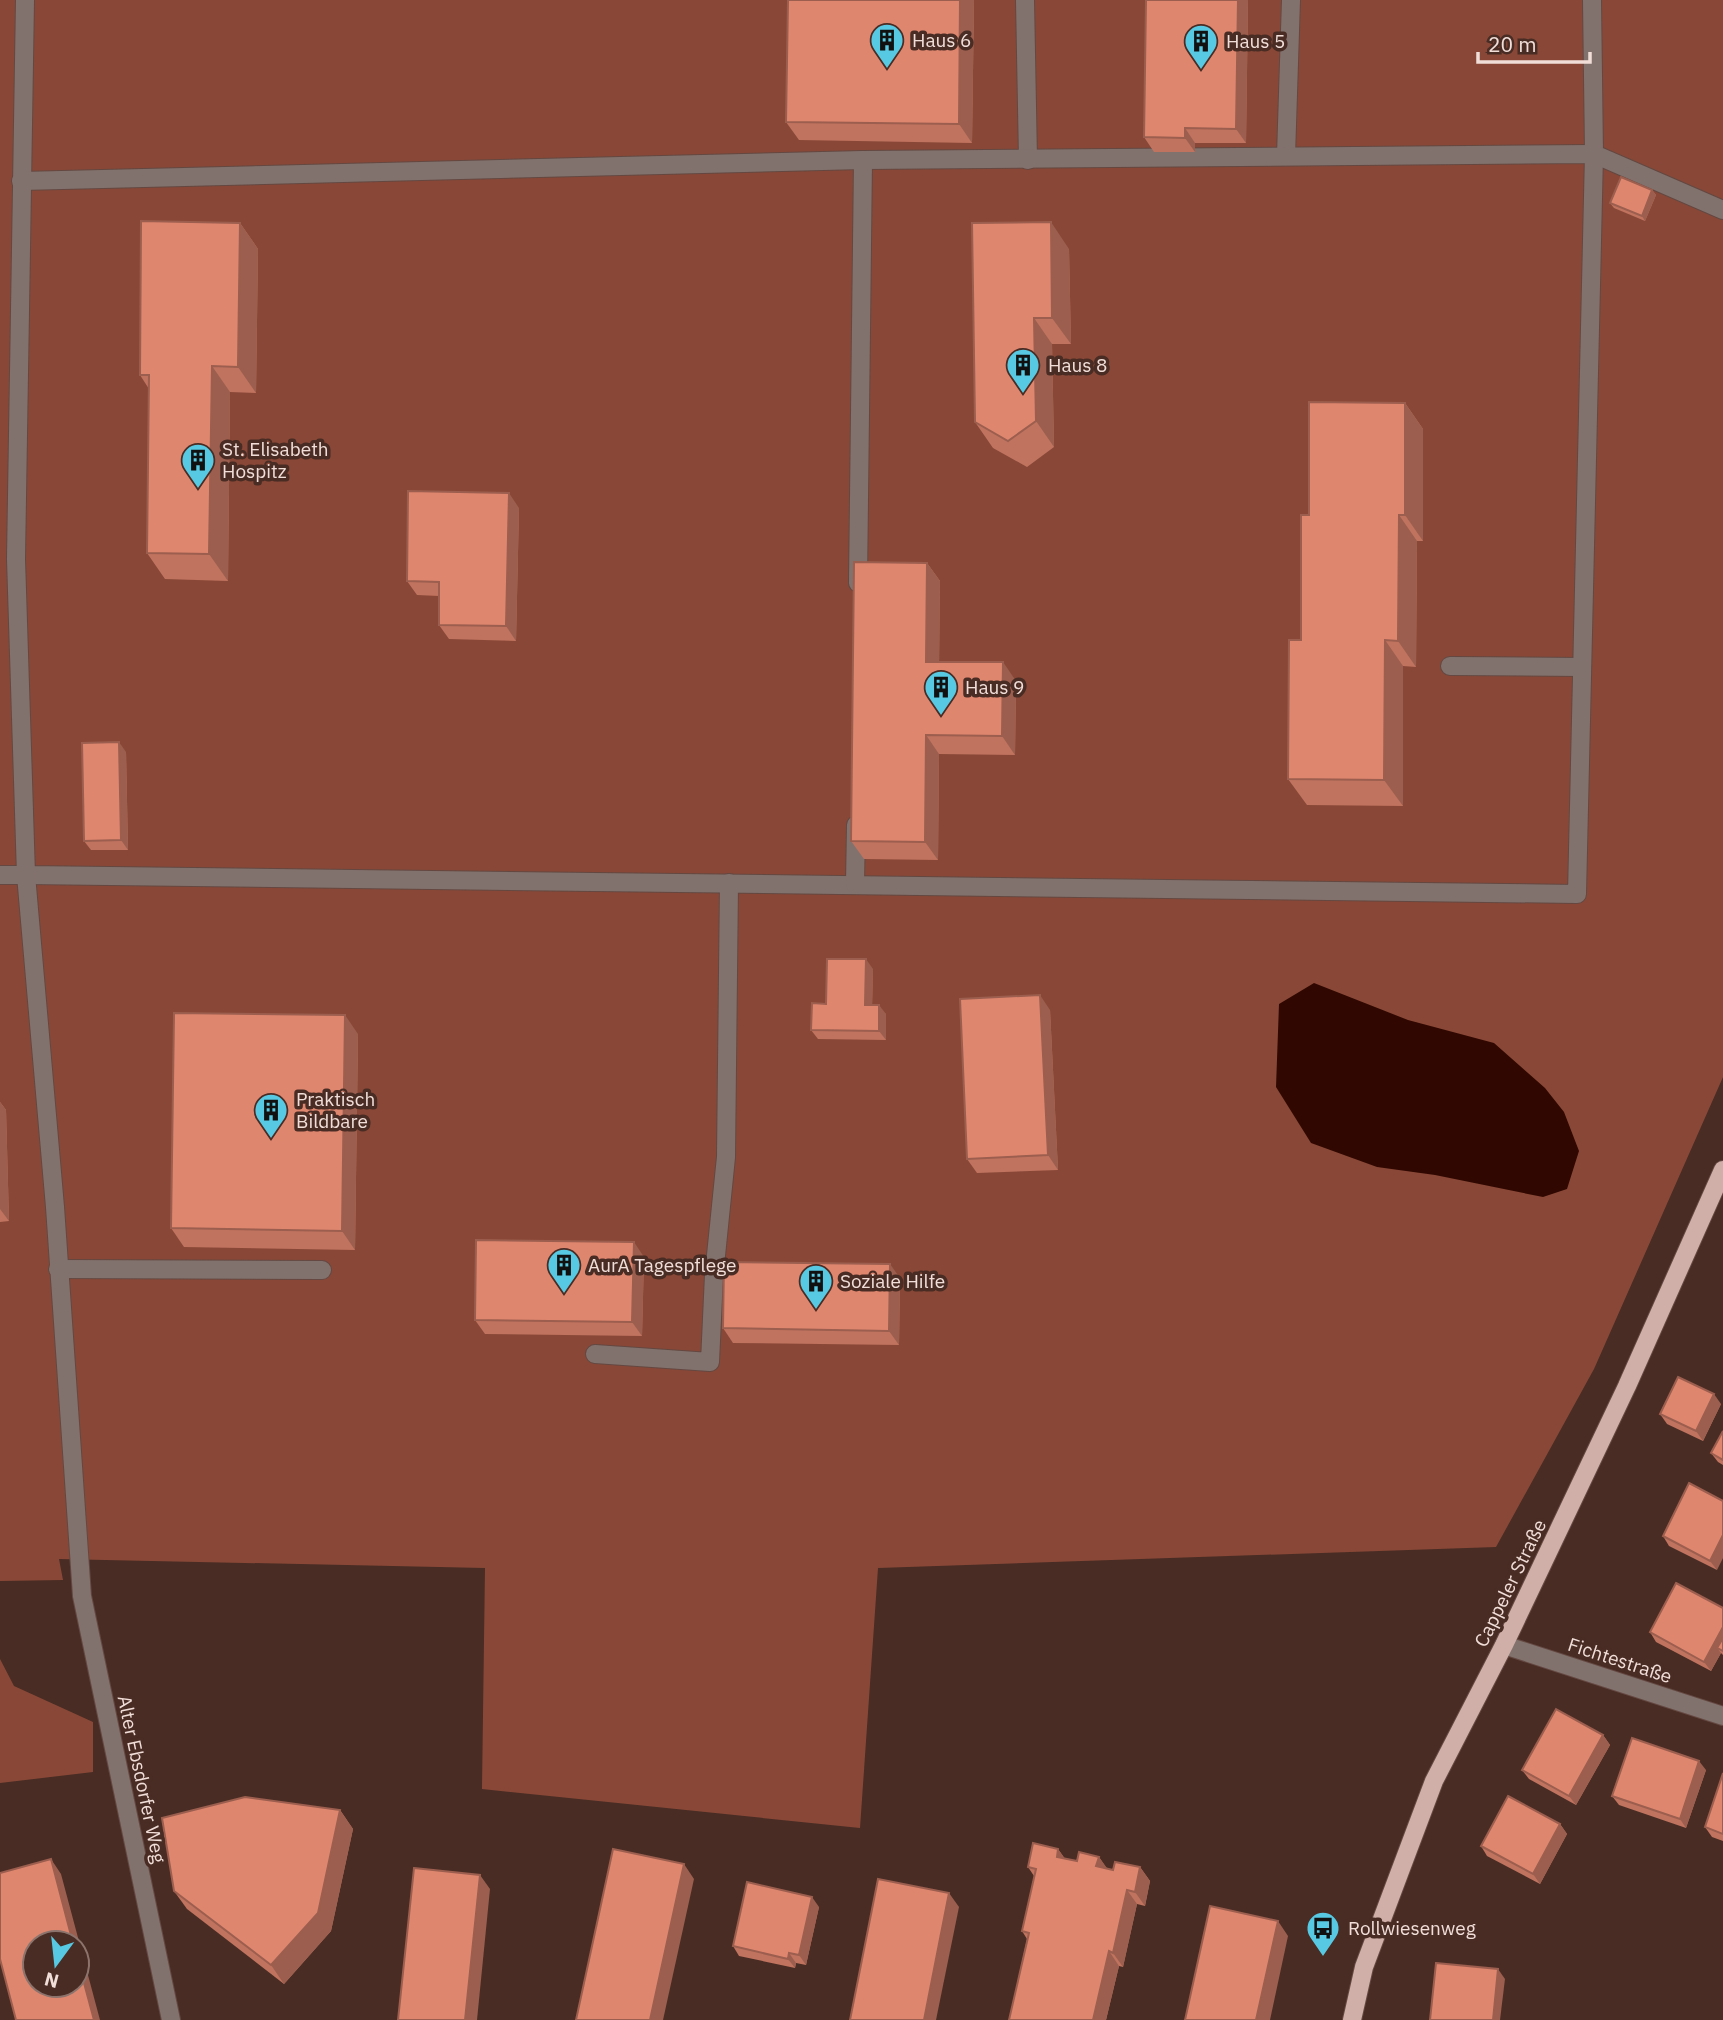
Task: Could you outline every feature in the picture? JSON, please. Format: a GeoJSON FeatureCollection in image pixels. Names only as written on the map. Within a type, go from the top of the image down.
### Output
{"type":"FeatureCollection","features":[{"type":"Feature","properties":{"kind":"main road","name":"Cappeler Straße"},"geometry":{"type":"LineString","coordinates":[[1352,2020],[1364,1967],[1434,1781],[1504,1645],[1628,1386],[1723,1171]]}},
{"type":"Feature","properties":{"kind":"street","name":"Alter Ebsdorfer Weg"},"geometry":{"type":"LineString","coordinates":[[25,0],[8,559],[26,875],[82,1596],[171,2020]]}},
{"type":"Feature","properties":{"kind":"street"},"geometry":{"type":"LineString","coordinates":[[1025,0],[1028,160]]}},
{"type":"Feature","properties":{"kind":"street"},"geometry":{"type":"LineString","coordinates":[[1286,156],[1291,0]]}},
{"type":"Feature","properties":{"kind":"street"},"geometry":{"type":"LineString","coordinates":[[0,875],[1577,894],[1594,154],[1592,0]]}},
{"type":"Feature","properties":{"kind":"street"},"geometry":{"type":"LineString","coordinates":[[21,181],[863,160],[1594,154],[1723,210]]}},
{"type":"Feature","properties":{"kind":"street"},"geometry":{"type":"LineString","coordinates":[[858,606],[863,160]]}},
{"type":"Feature","properties":{"kind":"street"},"geometry":{"type":"LineString","coordinates":[[1450,666],[1581,667]]}},
{"type":"Feature","properties":{"kind":"street"},"geometry":{"type":"LineString","coordinates":[[855,884],[856,801]]}},
{"type":"Feature","properties":{"kind":"street"},"geometry":{"type":"LineString","coordinates":[[595,1354],[710,1362],[714,1275],[726,1157],[729,883]]}},
{"type":"Feature","properties":{"kind":"street"},"geometry":{"type":"LineString","coordinates":[[58,1269],[322,1270]]}},
{"type":"Feature","properties":{"kind":"street","name":"Fichtestraße"},"geometry":{"type":"LineString","coordinates":[[1504,1645],[1723,1716]]}},
{"type":"Feature","properties":{"kind":"shaded area"},"geometry":{"type":"Polygon","coordinates":[[[0,0],[1723,0],[1723,1077],[1594,1369],[1496,1547],[878,1568],[860,1828],[482,1789],[485,1568],[59,1559],[63,1580],[0,1581],[0,0]]]}},
{"type":"Feature","properties":{"kind":"shaded area"},"geometry":{"type":"Polygon","coordinates":[[[1314,983],[1408,1020],[1494,1043],[1545,1088],[1564,1112],[1579,1151],[1567,1189],[1543,1197],[1435,1175],[1377,1167],[1311,1143],[1276,1087],[1279,1004],[1314,983]]]}},
{"type":"Feature","properties":{"kind":"shaded area"},"geometry":{"type":"Polygon","coordinates":[[[0,1659],[14,1686],[93,1722],[93,1772],[0,1783],[0,1659]]]}},
{"type":"Feature","properties":{"kind":"building","name":"Haus 6"},"geometry":{"type":"Polygon","coordinates":[[[788,0],[960,0],[959,124],[786,122],[788,0]]]}},
{"type":"Feature","properties":{"kind":"building","name":"Haus 5"},"geometry":{"type":"Polygon","coordinates":[[[1146,0],[1238,0],[1236,129],[1185,128],[1185,138],[1144,137],[1146,0]]]}},
{"type":"Feature","properties":{"kind":"building"},"geometry":{"type":"Polygon","coordinates":[[[1621,177],[1652,190],[1642,216],[1610,203],[1621,177]]]}},
{"type":"Feature","properties":{"kind":"building","name":"St. Elisabeth Hospitz"},"geometry":{"type":"Polygon","coordinates":[[[141,221],[240,223],[238,367],[212,366],[209,554],[147,553],[149,375],[140,375],[141,221]]]}},
{"type":"Feature","properties":{"kind":"building","name":"Haus 8"},"geometry":{"type":"Polygon","coordinates":[[[1051,222],[1052,318],[1034,318],[1036,421],[1008,441],[975,422],[972,223],[1051,222]]]}},
{"type":"Feature","properties":{"kind":"building"},"geometry":{"type":"Polygon","coordinates":[[[1309,402],[1405,403],[1405,515],[1399,515],[1398,641],[1385,640],[1384,780],[1288,779],[1289,640],[1301,640],[1301,515],[1309,515],[1309,402]]]}},
{"type":"Feature","properties":{"kind":"building"},"geometry":{"type":"Polygon","coordinates":[[[408,491],[509,493],[506,626],[439,625],[439,582],[407,581],[408,491]]]}},
{"type":"Feature","properties":{"kind":"building","name":"Haus 9"},"geometry":{"type":"Polygon","coordinates":[[[854,562],[927,563],[926,662],[1003,662],[1002,736],[926,735],[925,842],[851,841],[854,562]]]}},
{"type":"Feature","properties":{"kind":"building"},"geometry":{"type":"Polygon","coordinates":[[[119,742],[121,840],[84,841],[82,743],[119,742]]]}},
{"type":"Feature","properties":{"kind":"building"},"geometry":{"type":"Polygon","coordinates":[[[827,959],[866,959],[865,1005],[879,1005],[879,1031],[811,1030],[812,1003],[826,1004],[827,959]]]}},
{"type":"Feature","properties":{"kind":"building"},"geometry":{"type":"Polygon","coordinates":[[[1040,995],[1048,1155],[967,1159],[960,999],[1040,995]]]}},
{"type":"Feature","properties":{"kind":"building","name":"Praktisch Bildbare"},"geometry":{"type":"Polygon","coordinates":[[[174,1013],[345,1015],[342,1231],[171,1228],[174,1013]]]}},
{"type":"Feature","properties":{"kind":"building","name":"AurA Tagespflege"},"geometry":{"type":"Polygon","coordinates":[[[476,1240],[634,1242],[632,1322],[475,1320],[476,1240]]]}},
{"type":"Feature","properties":{"kind":"building","name":"Soziale Hilfe"},"geometry":{"type":"Polygon","coordinates":[[[724,1262],[890,1264],[889,1331],[723,1328],[724,1262]]]}},
{"type":"Feature","properties":{"kind":"building"},"geometry":{"type":"Polygon","coordinates":[[[1678,1377],[1714,1394],[1696,1431],[1660,1414],[1678,1377]]]}},
{"type":"Feature","properties":{"kind":"building"},"geometry":{"type":"Polygon","coordinates":[[[1723,1431],[1723,1460],[1711,1453],[1723,1431]]]}},
{"type":"Feature","properties":{"kind":"building"},"geometry":{"type":"Polygon","coordinates":[[[1689,1483],[1723,1501],[1723,1535],[1710,1561],[1663,1536],[1689,1483]]]}},
{"type":"Feature","properties":{"kind":"building"},"geometry":{"type":"Polygon","coordinates":[[[1676,1583],[1723,1608],[1723,1627],[1704,1662],[1650,1632],[1676,1583]]]}},
{"type":"Feature","properties":{"kind":"building"},"geometry":{"type":"Polygon","coordinates":[[[1723,1638],[1723,1651],[1717,1648],[1723,1638]]]}},
{"type":"Feature","properties":{"kind":"building"},"geometry":{"type":"Polygon","coordinates":[[[1556,1709],[1603,1735],[1569,1796],[1522,1770],[1556,1709]]]}},
{"type":"Feature","properties":{"kind":"building"},"geometry":{"type":"Polygon","coordinates":[[[1632,1738],[1699,1761],[1680,1819],[1612,1796],[1632,1738]]]}},
{"type":"Feature","properties":{"kind":"building"},"geometry":{"type":"Polygon","coordinates":[[[1723,1773],[1723,1834],[1705,1827],[1723,1773]]]}},
{"type":"Feature","properties":{"kind":"building"},"geometry":{"type":"Polygon","coordinates":[[[1508,1796],[1560,1824],[1533,1874],[1481,1846],[1508,1796]]]}},
{"type":"Feature","properties":{"kind":"building"},"geometry":{"type":"Polygon","coordinates":[[[245,1797],[340,1810],[318,1913],[271,1965],[174,1891],[162,1818],[245,1797]]]}},
{"type":"Feature","properties":{"kind":"building"},"geometry":{"type":"Polygon","coordinates":[[[1033,1843],[1058,1849],[1057,1857],[1077,1861],[1079,1852],[1099,1857],[1096,1866],[1113,1870],[1115,1862],[1140,1867],[1135,1892],[1127,1890],[1113,1953],[1109,1951],[1093,2020],[1009,2020],[1029,1933],[1022,1931],[1036,1869],[1028,1867],[1033,1843]]]}},
{"type":"Feature","properties":{"kind":"building"},"geometry":{"type":"Polygon","coordinates":[[[613,1849],[684,1864],[650,2020],[576,2020],[613,1849]]]}},
{"type":"Feature","properties":{"kind":"building"},"geometry":{"type":"Polygon","coordinates":[[[51,1859],[69,1929],[21,1929],[21,1999],[88,1999],[94,2020],[16,2020],[0,1959],[0,1873],[51,1859]]]}},
{"type":"Feature","properties":{"kind":"building"},"geometry":{"type":"Polygon","coordinates":[[[414,1868],[480,1875],[465,2020],[398,2020],[414,1868]]]}},
{"type":"Feature","properties":{"kind":"building"},"geometry":{"type":"Polygon","coordinates":[[[878,1879],[949,1893],[924,2020],[850,2020],[878,1879]]]}},
{"type":"Feature","properties":{"kind":"building"},"geometry":{"type":"Polygon","coordinates":[[[747,1882],[812,1897],[799,1955],[789,1953],[788,1959],[733,1946],[747,1882]]]}},
{"type":"Feature","properties":{"kind":"building"},"geometry":{"type":"Polygon","coordinates":[[[1210,1906],[1278,1921],[1256,2020],[1185,2020],[1210,1906]]]}},
{"type":"Feature","properties":{"kind":"building"},"geometry":{"type":"Polygon","coordinates":[[[1436,1963],[1498,1969],[1493,2020],[1430,2020],[1436,1963]]]}},
{"type":"Feature","properties":{"kind":"place","name":"Haus 6"},"geometry":{"type":"Point","coordinates":[887,70]}},
{"type":"Feature","properties":{"kind":"place","name":"Haus 5"},"geometry":{"type":"Point","coordinates":[1201,71]}},
{"type":"Feature","properties":{"kind":"place","name":"Haus 8"},"geometry":{"type":"Point","coordinates":[1023,395]}},
{"type":"Feature","properties":{"kind":"place","name":"St. Elisabeth Hospitz"},"geometry":{"type":"Point","coordinates":[198,490]}},
{"type":"Feature","properties":{"kind":"place","name":"Haus 9"},"geometry":{"type":"Point","coordinates":[941,717]}},
{"type":"Feature","properties":{"kind":"place","name":"Praktisch Bildbare"},"geometry":{"type":"Point","coordinates":[271,1140]}},
{"type":"Feature","properties":{"kind":"place","name":"AurA Tagespflege"},"geometry":{"type":"Point","coordinates":[564,1295]}},
{"type":"Feature","properties":{"kind":"place","name":"Soziale Hilfe"},"geometry":{"type":"Point","coordinates":[816,1311]}},
{"type":"Feature","properties":{"kind":"place","name":"Rollwiesenweg"},"geometry":{"type":"Point","coordinates":[1323,1958]}}]}
